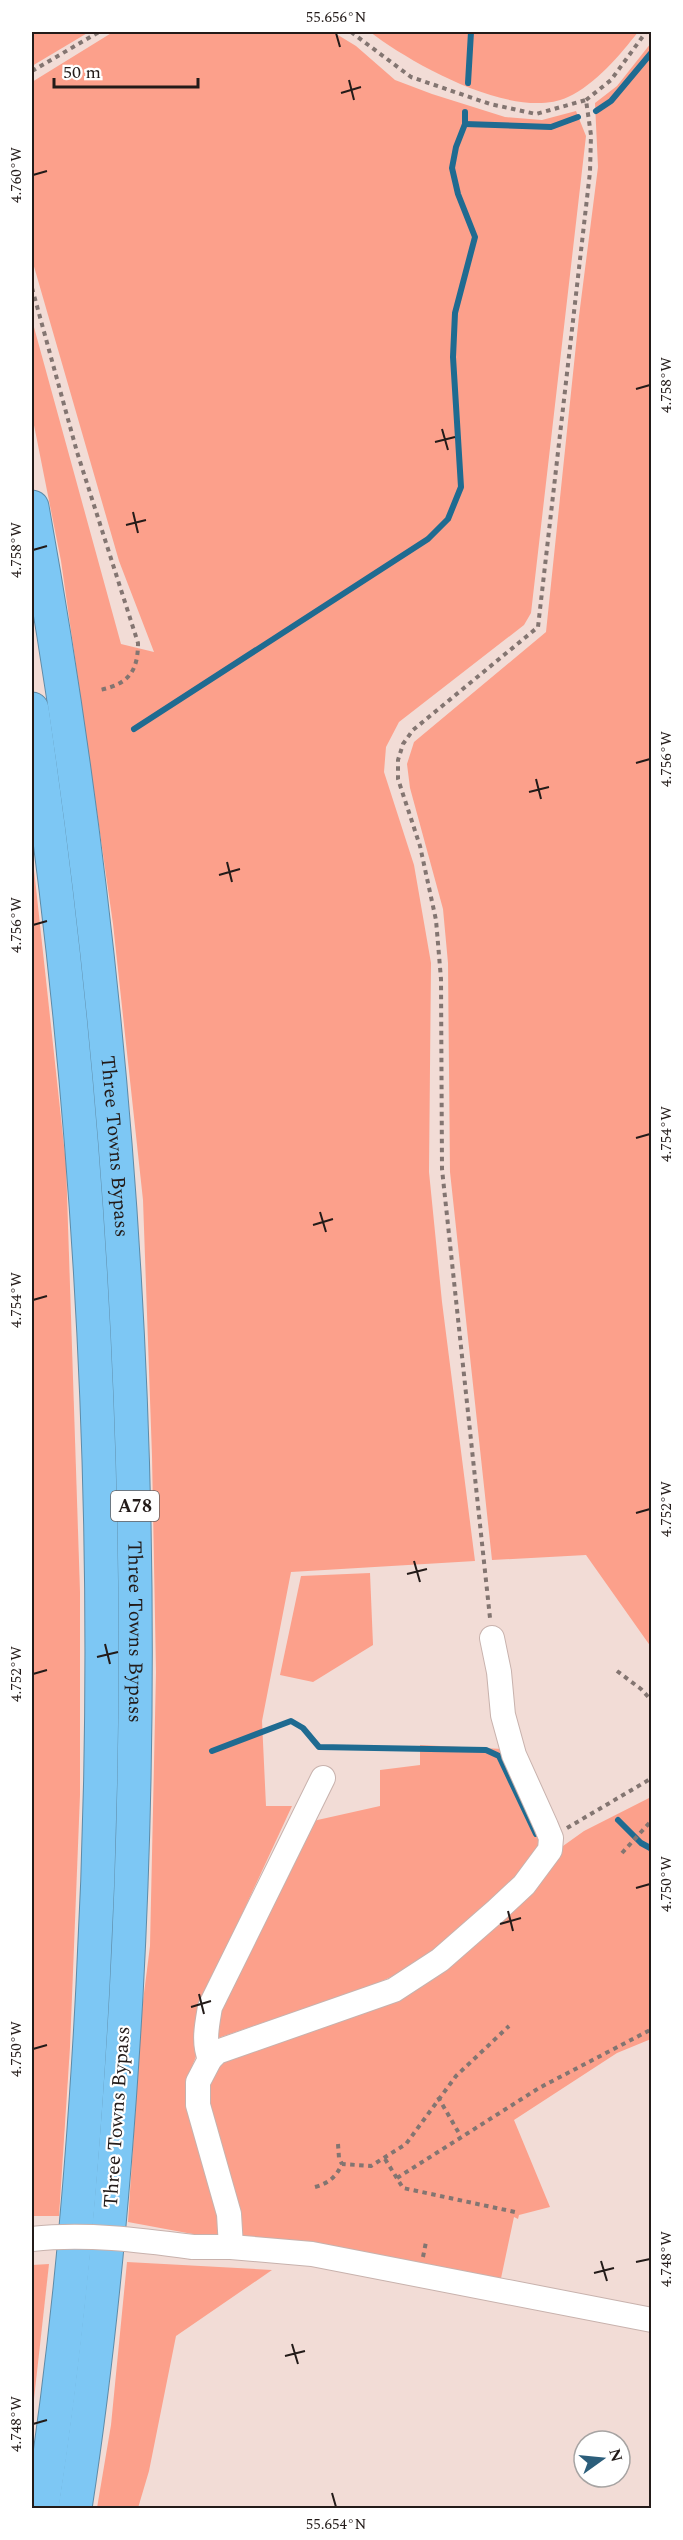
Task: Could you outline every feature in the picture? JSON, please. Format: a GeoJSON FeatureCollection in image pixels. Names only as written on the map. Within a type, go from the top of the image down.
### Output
{"type":"FeatureCollection","features":[{"type":"Feature","properties":{"kind":"highway","name":"Three Towns Bypass"},"geometry":{"type":"LineString","coordinates":[[32,507],[80,802],[105,1034],[127,1295],[135,1516],[136,1714],[131,1892],[121,2085],[105,2279],[75,2508]]}},
{"type":"Feature","properties":{"kind":"highway","name":"Three Towns Bypass"},"geometry":{"type":"LineString","coordinates":[[32,709],[73,1038],[92,1295],[101,1518],[102,1709],[98,1893],[88,2087],[71,2282],[42,2508]]}},
{"type":"Feature","properties":{"kind":"street"},"geometry":{"type":"LineString","coordinates":[[231,2247],[229,2214],[198,2105],[198,2082],[210,2059],[217,2052],[394,1990],[440,1960],[524,1885],[550,1850],[551,1838],[514,1755],[503,1715],[500,1672],[492,1638]]}},
{"type":"Feature","properties":{"kind":"street"},"geometry":{"type":"LineString","coordinates":[[210,2059],[206,2051],[210,2007],[323,1778]]}},
{"type":"Feature","properties":{"kind":"street"},"geometry":{"type":"LineString","coordinates":[[32,2239],[128,2239],[193,2247],[231,2247],[323,2256],[651,2320]]}},
{"type":"Feature","properties":{"kind":"path"},"geometry":{"type":"LineString","coordinates":[[32,72],[99,32]]}},
{"type":"Feature","properties":{"kind":"path"},"geometry":{"type":"LineString","coordinates":[[351,32],[411,77],[490,104],[536,114],[586,100],[611,80],[646,32]]}},
{"type":"Feature","properties":{"kind":"path"},"geometry":{"type":"LineString","coordinates":[[492,1638],[442,1169],[441,979],[436,920],[420,846],[398,779],[398,760],[403,744],[413,730],[538,627],[590,172],[591,135],[586,100]]}},
{"type":"Feature","properties":{"kind":"path"},"geometry":{"type":"LineString","coordinates":[[32,288],[77,452],[138,643],[138,661],[132,673],[122,682],[100,690]]}},
{"type":"Feature","properties":{"kind":"path"},"geometry":{"type":"LineString","coordinates":[[617,1671],[641,1689],[651,1701]]}},
{"type":"Feature","properties":{"kind":"path"},"geometry":{"type":"LineString","coordinates":[[551,1838],[651,1778]]}},
{"type":"Feature","properties":{"kind":"path"},"geometry":{"type":"LineString","coordinates":[[624,1851],[650,1821]]}},
{"type":"Feature","properties":{"kind":"path"},"geometry":{"type":"LineString","coordinates":[[342,2164],[371,2166],[385,2159],[415,2133],[438,2097],[456,2076],[509,2026]]}},
{"type":"Feature","properties":{"kind":"path"},"geometry":{"type":"LineString","coordinates":[[397,2178],[539,2088],[651,2029]]}},
{"type":"Feature","properties":{"kind":"path"},"geometry":{"type":"LineString","coordinates":[[438,2097],[460,2135]]}},
{"type":"Feature","properties":{"kind":"path"},"geometry":{"type":"LineString","coordinates":[[315,2187],[339,2174],[342,2164],[338,2145]]}},
{"type":"Feature","properties":{"kind":"path"},"geometry":{"type":"LineString","coordinates":[[385,2159],[404,2188],[515,2212]]}},
{"type":"Feature","properties":{"kind":"shaded area"},"geometry":{"type":"Polygon","coordinates":[[[32,32],[89,32],[32,66],[32,32]]]}},
{"type":"Feature","properties":{"kind":"shaded area"},"geometry":{"type":"Polygon","coordinates":[[[113,32],[333,32],[356,46],[395,80],[505,117],[542,120],[576,111],[586,136],[531,613],[524,625],[399,722],[386,747],[384,772],[414,865],[431,963],[429,1172],[442,1302],[475,1561],[291,1572],[262,1721],[266,1806],[292,1806],[206,1992],[197,2054],[191,2069],[192,2094],[225,2225],[218,2234],[198,2235],[128,2222],[142,2009],[150,1946],[156,1672],[152,1456],[143,1200],[113,924],[61,561],[32,415],[32,320],[121,644],[154,652],[119,561],[33,263],[32,82],[113,32]]]}},
{"type":"Feature","properties":{"kind":"shaded area"},"geometry":{"type":"Polygon","coordinates":[[[370,32],[638,32],[588,85],[568,97],[546,103],[521,102],[493,96],[465,86],[411,59],[370,32]]]}},
{"type":"Feature","properties":{"kind":"shaded area"},"geometry":{"type":"Polygon","coordinates":[[[651,43],[651,1647],[586,1555],[492,1560],[450,1172],[448,963],[443,909],[410,788],[407,764],[414,742],[546,632],[579,316],[598,167],[595,103],[617,86],[651,43]]]}},
{"type":"Feature","properties":{"kind":"shaded area"},"geometry":{"type":"Polygon","coordinates":[[[32,851],[66,1164],[80,1592],[80,1795],[70,2047],[59,2216],[32,2216],[32,851]]]}},
{"type":"Feature","properties":{"kind":"shaded area"},"geometry":{"type":"Polygon","coordinates":[[[370,1573],[373,1645],[313,1682],[280,1675],[301,1576],[370,1573]]]}},
{"type":"Feature","properties":{"kind":"shaded area"},"geometry":{"type":"Polygon","coordinates":[[[420,1745],[503,1749],[542,1846],[497,1901],[415,1966],[371,1986],[218,2038],[217,2016],[313,1821],[380,1806],[380,1770],[420,1765],[420,1745]]]}},
{"type":"Feature","properties":{"kind":"shaded area"},"geometry":{"type":"Polygon","coordinates":[[[651,1797],[651,2039],[617,2053],[514,2120],[550,2207],[519,2215],[518,2219],[514,2217],[500,2283],[241,2240],[206,2093],[208,2081],[226,2057],[406,1994],[556,1851],[584,1831],[651,1797]]]}},
{"type":"Feature","properties":{"kind":"shaded area"},"geometry":{"type":"Polygon","coordinates":[[[127,2262],[272,2270],[176,2336],[149,2471],[138,2508],[97,2508],[111,2425],[127,2262]]]}},
{"type":"Feature","properties":{"kind":"shaded area"},"geometry":{"type":"Polygon","coordinates":[[[49,2264],[32,2417],[32,2265],[49,2264]]]}},
{"type":"Feature","properties":{"kind":"waterway"},"geometry":{"type":"LineString","coordinates":[[468,83],[471,32]]}},
{"type":"Feature","properties":{"kind":"waterway"},"geometry":{"type":"LineString","coordinates":[[596,111],[611,101],[652,52]]}},
{"type":"Feature","properties":{"kind":"waterway"},"geometry":{"type":"LineString","coordinates":[[134,729],[428,539],[448,519],[461,487],[453,357],[455,313],[475,237],[458,194],[452,168],[456,147],[465,124],[465,112]]}},
{"type":"Feature","properties":{"kind":"waterway"},"geometry":{"type":"LineString","coordinates":[[465,124],[551,127],[578,117]]}},
{"type":"Feature","properties":{"kind":"waterway"},"geometry":{"type":"LineString","coordinates":[[212,1751],[291,1721],[303,1728],[319,1747],[486,1750],[499,1756],[536,1834]]}},
{"type":"Feature","properties":{"kind":"waterway"},"geometry":{"type":"LineString","coordinates":[[618,1820],[641,1843],[652,1849]]}}]}
